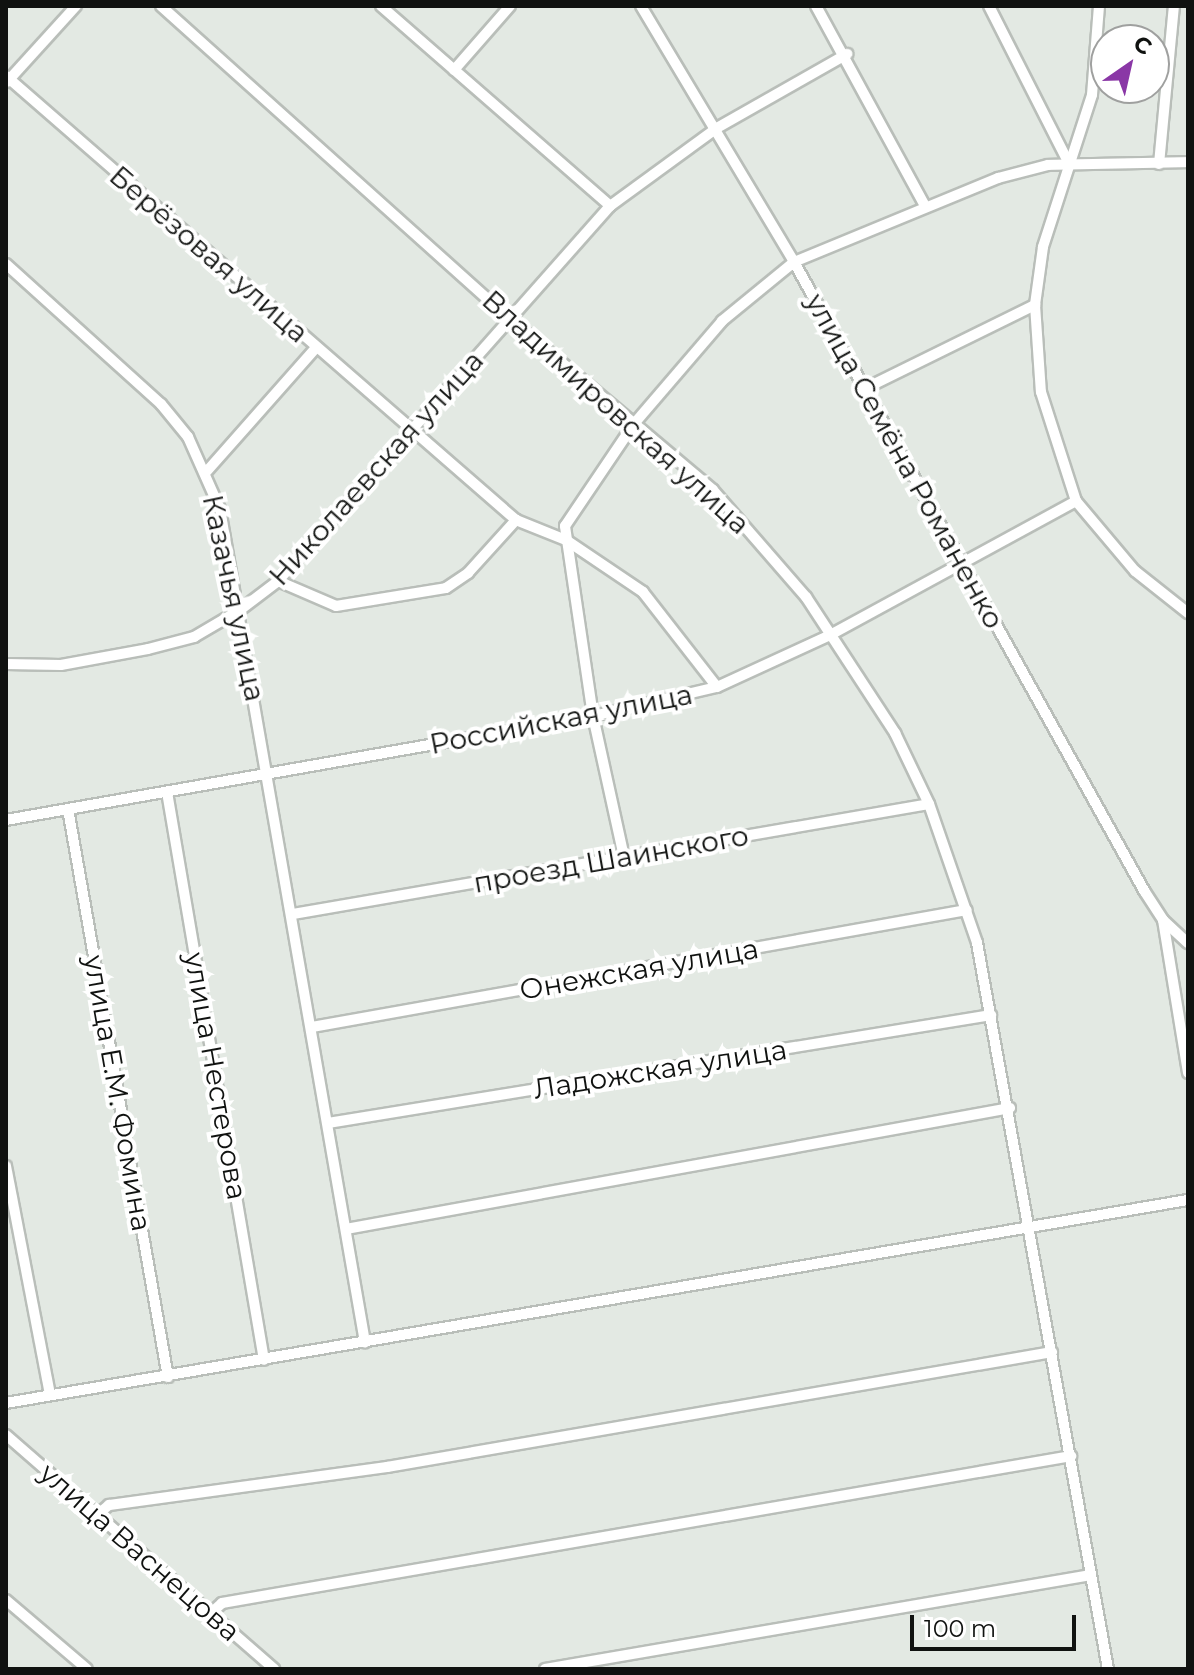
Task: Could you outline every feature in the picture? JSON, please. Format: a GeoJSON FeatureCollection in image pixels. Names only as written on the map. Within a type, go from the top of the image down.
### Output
{"type":"FeatureCollection","features":[{"type":"Feature","properties":{"kind":"street"},"geometry":{"type":"LineString","coordinates":[[7,80],[76,6]]}},
{"type":"Feature","properties":{"kind":"street","name":"Владимировская улица"},"geometry":{"type":"LineString","coordinates":[[161,6],[510,319],[747,526],[832,634],[895,733],[929,804],[967,910],[991,1015],[1108,1669]]}},
{"type":"Feature","properties":{"kind":"street"},"geometry":{"type":"LineString","coordinates":[[381,6],[610,206]]}},
{"type":"Feature","properties":{"kind":"street"},"geometry":{"type":"LineString","coordinates":[[454,70],[510,6]]}},
{"type":"Feature","properties":{"kind":"street","name":"улица Семёна Романенко"},"geometry":{"type":"LineString","coordinates":[[641,6],[717,128],[794,262],[1163,920],[1188,943]]}},
{"type":"Feature","properties":{"kind":"street"},"geometry":{"type":"LineString","coordinates":[[816,6],[847,54],[925,206]]}},
{"type":"Feature","properties":{"kind":"street"},"geometry":{"type":"LineString","coordinates":[[989,6],[1069,164]]}},
{"type":"Feature","properties":{"kind":"street"},"geometry":{"type":"LineString","coordinates":[[1099,6],[1092,95],[1043,247],[1035,305],[1041,392],[1076,501],[1135,571],[1188,613]]}},
{"type":"Feature","properties":{"kind":"street"},"geometry":{"type":"LineString","coordinates":[[1159,164],[1174,6]]}},
{"type":"Feature","properties":{"kind":"street","name":"Николаевская улица"},"geometry":{"type":"LineString","coordinates":[[6,664],[61,665],[148,649],[194,637],[240,610],[278,581],[610,206],[717,128],[847,54]]}},
{"type":"Feature","properties":{"kind":"street","name":"Берёзовая улица"},"geometry":{"type":"LineString","coordinates":[[7,80],[516,520],[566,540],[643,592],[717,687]]}},
{"type":"Feature","properties":{"kind":"street"},"geometry":{"type":"LineString","coordinates":[[624,857],[593,716],[566,540],[569,516],[633,425],[722,321],[794,262],[998,178],[1069,164],[1188,162]]}},
{"type":"Feature","properties":{"kind":"street","name":"Казачья улица"},"geometry":{"type":"LineString","coordinates":[[6,264],[161,404],[188,437],[207,471],[240,610],[269,775]]}},
{"type":"Feature","properties":{"kind":"street"},"geometry":{"type":"LineString","coordinates":[[864,389],[1035,305]]}},
{"type":"Feature","properties":{"kind":"street"},"geometry":{"type":"LineString","coordinates":[[207,471],[316,348]]}},
{"type":"Feature","properties":{"kind":"street","name":"Российская улица"},"geometry":{"type":"LineString","coordinates":[[6,820],[593,716],[717,687],[832,634],[1076,501]]}},
{"type":"Feature","properties":{"kind":"street"},"geometry":{"type":"LineString","coordinates":[[278,581],[336,606],[446,588],[468,573],[516,520]]}},
{"type":"Feature","properties":{"kind":"street"},"geometry":{"type":"LineString","coordinates":[[269,775],[365,1342]]}},
{"type":"Feature","properties":{"kind":"street","name":"улица Нестерова"},"geometry":{"type":"LineString","coordinates":[[167,792],[264,1360]]}},
{"type":"Feature","properties":{"kind":"street","name":"проезд Шаинского"},"geometry":{"type":"LineString","coordinates":[[293,914],[929,804]]}},
{"type":"Feature","properties":{"kind":"street","name":"улица Е.М. Фомина"},"geometry":{"type":"LineString","coordinates":[[68,809],[168,1377]]}},
{"type":"Feature","properties":{"kind":"street","name":"Онежская улица"},"geometry":{"type":"LineString","coordinates":[[312,1027],[967,910]]}},
{"type":"Feature","properties":{"kind":"street","name":"улица Семёна Романенко"},"geometry":{"type":"LineString","coordinates":[[1163,920],[1188,1073]]}},
{"type":"Feature","properties":{"kind":"street","name":"Ладожская улица"},"geometry":{"type":"LineString","coordinates":[[328,1123],[991,1015]]}},
{"type":"Feature","properties":{"kind":"street"},"geometry":{"type":"LineString","coordinates":[[346,1229],[1010,1108]]}},
{"type":"Feature","properties":{"kind":"street"},"geometry":{"type":"LineString","coordinates":[[6,1166],[50,1395]]}},
{"type":"Feature","properties":{"kind":"street"},"geometry":{"type":"LineString","coordinates":[[6,1403],[1188,1200]]}},
{"type":"Feature","properties":{"kind":"street"},"geometry":{"type":"LineString","coordinates":[[97,1515],[109,1505],[387,1467],[1052,1352]]}},
{"type":"Feature","properties":{"kind":"street","name":"улица Васнецова"},"geometry":{"type":"LineString","coordinates":[[6,1435],[274,1669]]}},
{"type":"Feature","properties":{"kind":"street"},"geometry":{"type":"LineString","coordinates":[[211,1613],[222,1603],[1071,1456]]}},
{"type":"Feature","properties":{"kind":"street"},"geometry":{"type":"LineString","coordinates":[[545,1669],[1091,1575]]}},
{"type":"Feature","properties":{"kind":"street"},"geometry":{"type":"LineString","coordinates":[[6,1600],[87,1669]]}}]}
